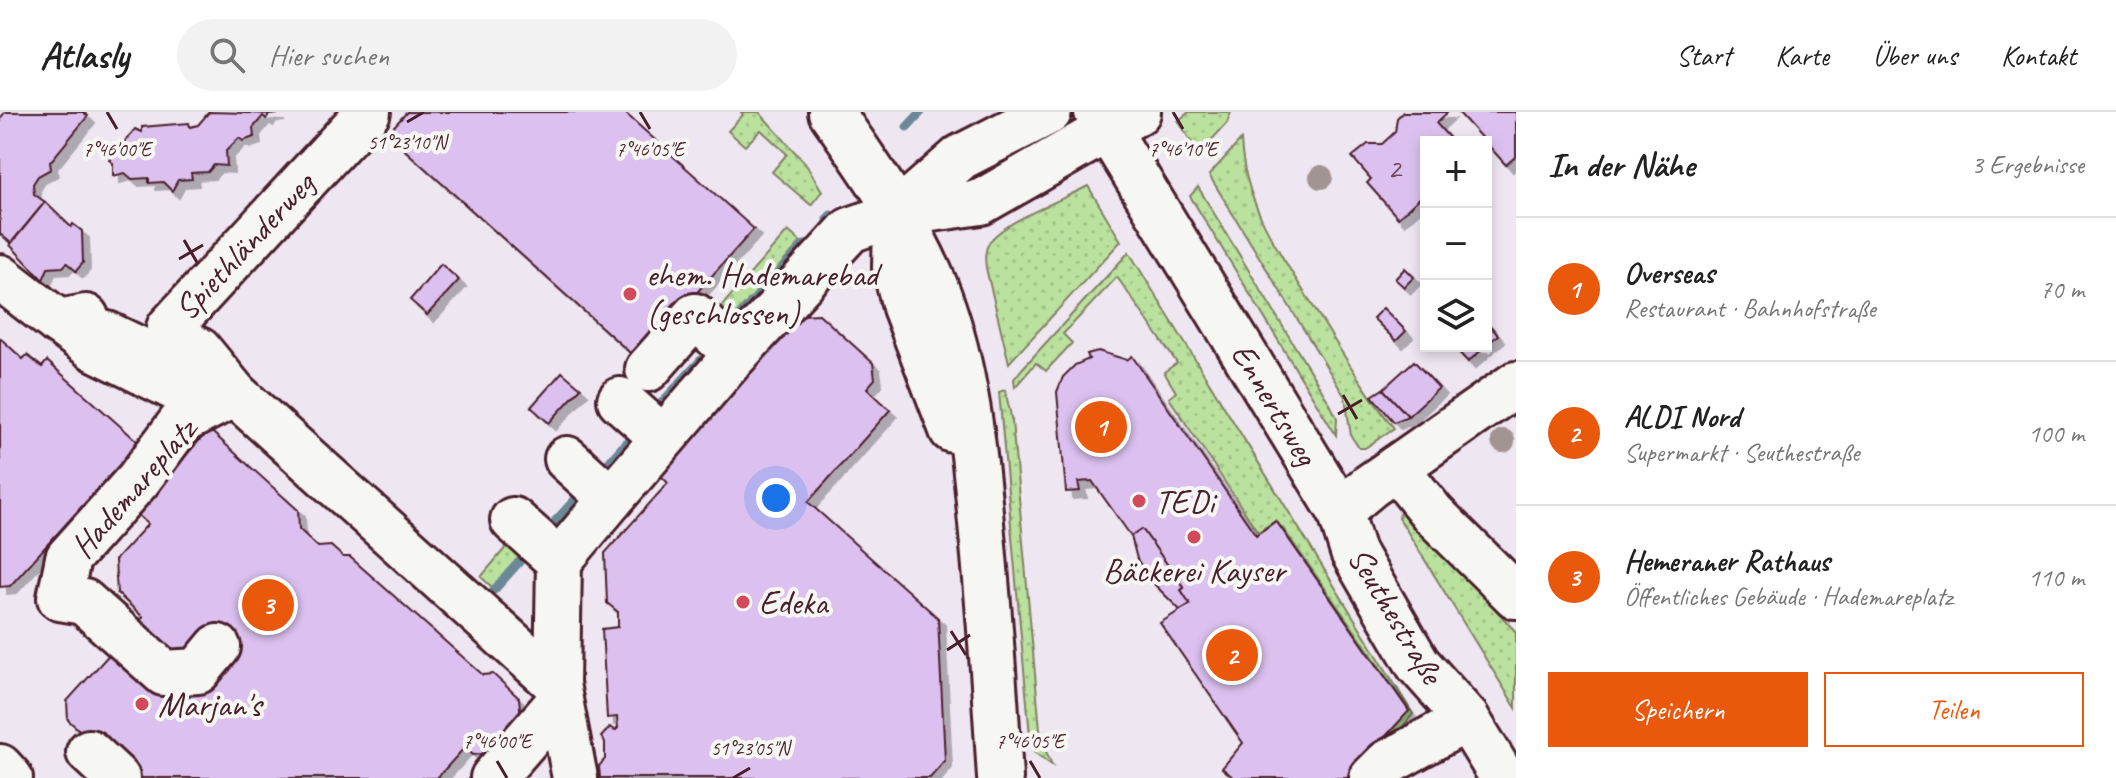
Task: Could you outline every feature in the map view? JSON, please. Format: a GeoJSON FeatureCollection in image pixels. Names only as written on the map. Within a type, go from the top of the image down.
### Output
{"type":"FeatureCollection","features":[{"type":"Feature","properties":{"kind":"street","name":"Spiethländerweg"},"geometry":{"type":"LineString","coordinates":[[186,358],[368,112]]}},
{"type":"Feature","properties":{"kind":"street"},"geometry":{"type":"LineString","coordinates":[[831,112],[896,214],[938,294],[957,354],[979,496],[1000,778]]}},
{"type":"Feature","properties":{"kind":"street"},"geometry":{"type":"LineString","coordinates":[[896,214],[961,157],[1049,112]]}},
{"type":"Feature","properties":{"kind":"street"},"geometry":{"type":"LineString","coordinates":[[575,778],[559,692],[559,561],[736,354],[850,230],[896,214],[981,202],[1115,118]]}},
{"type":"Feature","properties":{"kind":"street","name":"Ennertsweg"},"geometry":{"type":"LineString","coordinates":[[1115,118],[1340,511]]}},
{"type":"Feature","properties":{"kind":"street"},"geometry":{"type":"LineString","coordinates":[[0,277],[94,348],[186,358]]}},
{"type":"Feature","properties":{"kind":"street"},"geometry":{"type":"LineString","coordinates":[[58,322],[115,314],[186,358],[235,394],[394,521],[559,692]]}},
{"type":"Feature","properties":{"kind":"street"},"geometry":{"type":"LineString","coordinates":[[663,438],[634,385],[695,316],[736,354]]}},
{"type":"Feature","properties":{"kind":"street"},"geometry":{"type":"LineString","coordinates":[[1340,511],[1516,384]]}},
{"type":"Feature","properties":{"kind":"street","name":"Hademareplatz"},"geometry":{"type":"LineString","coordinates":[[218,647],[198,671],[164,673],[84,602],[60,598],[68,558],[138,480],[182,421],[235,394]]}},
{"type":"Feature","properties":{"kind":"street"},"geometry":{"type":"LineString","coordinates":[[567,459],[611,499]]}},
{"type":"Feature","properties":{"kind":"street"},"geometry":{"type":"LineString","coordinates":[[1396,468],[1433,514],[1516,596]]}},
{"type":"Feature","properties":{"kind":"street","name":"Seuthestraße"},"geometry":{"type":"LineString","coordinates":[[1340,511],[1353,552],[1418,664],[1467,719],[1503,778]]}},
{"type":"Feature","properties":{"kind":"street"},"geometry":{"type":"LineString","coordinates":[[513,520],[559,561]]}},
{"type":"Feature","properties":{"kind":"street"},"geometry":{"type":"LineString","coordinates":[[493,778],[559,692]]}},
{"type":"Feature","properties":{"kind":"street"},"geometry":{"type":"LineString","coordinates":[[1372,778],[1387,763],[1467,719]]}},
{"type":"Feature","properties":{"kind":"street"},"geometry":{"type":"LineString","coordinates":[[0,767],[10,778]]}},
{"type":"Feature","properties":{"kind":"green space"},"geometry":{"type":"Polygon","coordinates":[[[741,112],[759,112],[805,163],[822,191],[811,205],[772,172],[787,154],[761,130],[745,146],[728,131],[743,115],[741,112]]]}},
{"type":"Feature","properties":{"kind":"green space"},"geometry":{"type":"Polygon","coordinates":[[[1189,112],[1231,112],[1227,123],[1199,154],[1178,121],[1189,112]]]}},
{"type":"Feature","properties":{"kind":"green space"},"geometry":{"type":"Polygon","coordinates":[[[1241,140],[1249,187],[1267,230],[1344,356],[1394,428],[1365,448],[1359,448],[1351,436],[1345,397],[1209,175],[1241,140]]]}},
{"type":"Feature","properties":{"kind":"green space"},"geometry":{"type":"Polygon","coordinates":[[[1088,186],[1121,241],[1009,363],[986,268],[987,246],[996,235],[1020,219],[1088,186]]]}},
{"type":"Feature","properties":{"kind":"green space"},"geometry":{"type":"Polygon","coordinates":[[[1198,187],[1330,404],[1337,418],[1336,435],[1190,196],[1198,187]]]}},
{"type":"Feature","properties":{"kind":"green space"},"geometry":{"type":"Polygon","coordinates":[[[788,231],[801,242],[732,319],[720,308],[788,231]]]}},
{"type":"Feature","properties":{"kind":"green space"},"geometry":{"type":"Polygon","coordinates":[[[1129,252],[1413,714],[1401,729],[1387,736],[1409,710],[1276,520],[1258,532],[1169,398],[1176,392],[1164,372],[1177,363],[1117,277],[1063,334],[1072,343],[1046,371],[1036,363],[1015,387],[1014,379],[1022,369],[1129,252]]]}},
{"type":"Feature","properties":{"kind":"green space"},"geometry":{"type":"Polygon","coordinates":[[[1005,390],[1012,421],[1041,740],[1052,765],[1035,753],[1030,736],[999,392],[1005,390]]]}},
{"type":"Feature","properties":{"kind":"green space"},"geometry":{"type":"Polygon","coordinates":[[[1400,511],[1407,512],[1516,632],[1516,708],[1399,518],[1400,511]]]}},
{"type":"Feature","properties":{"kind":"green space"},"geometry":{"type":"Polygon","coordinates":[[[512,540],[525,552],[493,588],[481,577],[512,540]]]}},
{"type":"Feature","properties":{"kind":"building"},"geometry":{"type":"Polygon","coordinates":[[[5,112],[83,112],[88,116],[50,162],[51,169],[38,176],[33,184],[34,194],[45,202],[11,243],[0,234],[0,119],[5,112]]]}},
{"type":"Feature","properties":{"kind":"building"},"geometry":{"type":"Polygon","coordinates":[[[209,112],[278,114],[269,115],[266,119],[263,116],[253,128],[254,137],[243,141],[239,138],[226,151],[227,166],[214,165],[208,172],[191,173],[192,179],[178,180],[172,191],[163,182],[149,183],[149,178],[132,179],[125,173],[113,176],[113,163],[109,160],[135,129],[142,132],[142,127],[189,123],[190,127],[198,125],[209,112]]]}},
{"type":"Feature","properties":{"kind":"building","name":"ehem. Hademarebad (geschlossen)"},"geometry":{"type":"Polygon","coordinates":[[[407,112],[624,112],[754,229],[637,359],[387,134],[407,112]]]}},
{"type":"Feature","properties":{"kind":"building"},"geometry":{"type":"Polygon","coordinates":[[[1403,112],[1448,112],[1436,123],[1448,136],[1420,136],[1420,198],[1398,218],[1367,183],[1371,179],[1352,157],[1368,144],[1382,144],[1395,132],[1397,118],[1403,112]]]}},
{"type":"Feature","properties":{"kind":"building"},"geometry":{"type":"Polygon","coordinates":[[[1458,112],[1516,112],[1516,156],[1506,165],[1492,150],[1492,136],[1480,136],[1458,112]]]}},
{"type":"Feature","properties":{"kind":"building"},"geometry":{"type":"Polygon","coordinates":[[[45,202],[71,227],[73,224],[82,231],[83,263],[76,271],[67,263],[63,267],[48,268],[43,280],[10,245],[45,202]]]}},
{"type":"Feature","properties":{"kind":"building"},"geometry":{"type":"Polygon","coordinates":[[[441,264],[459,280],[427,315],[410,300],[441,264]]]}},
{"type":"Feature","properties":{"kind":"building"},"geometry":{"type":"Polygon","coordinates":[[[1405,268],[1414,277],[1404,287],[1395,279],[1405,268]]]}},
{"type":"Feature","properties":{"kind":"building"},"geometry":{"type":"Polygon","coordinates":[[[1383,308],[1406,331],[1396,341],[1373,318],[1383,308]]]}},
{"type":"Feature","properties":{"kind":"building"},"geometry":{"type":"Polygon","coordinates":[[[819,314],[873,363],[875,379],[867,388],[890,410],[808,502],[938,618],[945,761],[930,778],[600,778],[599,766],[605,759],[605,742],[601,737],[610,727],[615,731],[618,728],[617,717],[607,718],[602,629],[618,627],[618,612],[607,603],[605,553],[668,483],[659,474],[802,315],[819,314]]]}},
{"type":"Feature","properties":{"kind":"building"},"geometry":{"type":"Polygon","coordinates":[[[0,338],[23,359],[27,355],[42,367],[47,361],[146,449],[134,462],[122,462],[10,586],[0,587],[0,338]]]}},
{"type":"Feature","properties":{"kind":"building"},"geometry":{"type":"Polygon","coordinates":[[[1098,351],[1127,360],[1132,356],[1256,535],[1276,521],[1409,711],[1347,778],[1234,778],[1222,768],[1243,743],[1160,623],[1190,604],[1181,590],[1184,588],[1142,529],[1131,536],[1092,481],[1078,482],[1080,491],[1066,492],[1057,392],[1063,377],[1075,365],[1089,359],[1087,354],[1098,351]]]}},
{"type":"Feature","properties":{"kind":"building"},"geometry":{"type":"Polygon","coordinates":[[[1459,352],[1479,352],[1468,362],[1459,352]]]}},
{"type":"Feature","properties":{"kind":"building"},"geometry":{"type":"Polygon","coordinates":[[[1414,361],[1439,388],[1408,416],[1383,389],[1414,361]]]}},
{"type":"Feature","properties":{"kind":"building"},"geometry":{"type":"Polygon","coordinates":[[[562,372],[581,388],[549,423],[531,407],[562,372]]]}},
{"type":"Feature","properties":{"kind":"building"},"geometry":{"type":"Polygon","coordinates":[[[1383,389],[1408,416],[1394,422],[1372,396],[1383,389]]]}},
{"type":"Feature","properties":{"kind":"building"},"geometry":{"type":"Polygon","coordinates":[[[206,433],[213,433],[298,510],[299,529],[318,547],[331,546],[343,557],[350,557],[483,675],[493,674],[519,698],[521,718],[490,753],[473,755],[465,747],[437,778],[124,778],[122,768],[68,720],[67,701],[143,617],[117,593],[115,560],[148,524],[139,516],[138,501],[170,473],[206,433]]]}},
{"type":"Feature","properties":{"kind":"building"},"geometry":{"type":"Polygon","coordinates":[[[1142,529],[1184,588],[1181,590],[1190,604],[1180,610],[1150,580],[1137,559],[1131,536],[1142,529]]]}},
{"type":"Feature","properties":{"kind":"waterway"},"geometry":{"type":"LineString","coordinates":[[907,127],[921,112]]}},
{"type":"Feature","properties":{"kind":"waterway"},"geometry":{"type":"LineString","coordinates":[[827,219],[831,215]]}},
{"type":"Feature","properties":{"kind":"waterway"},"geometry":{"type":"LineString","coordinates":[[735,321],[804,245]]}},
{"type":"Feature","properties":{"kind":"waterway"},"geometry":{"type":"LineString","coordinates":[[655,410],[701,360]]}},
{"type":"Feature","properties":{"kind":"waterway"},"geometry":{"type":"LineString","coordinates":[[601,471],[633,435]]}},
{"type":"Feature","properties":{"kind":"waterway"},"geometry":{"type":"LineString","coordinates":[[548,529],[581,493]]}},
{"type":"Feature","properties":{"kind":"waterway"},"geometry":{"type":"LineString","coordinates":[[494,590],[527,553]]}},
{"type":"Feature","properties":{"kind":"place","name":"ehem. Hademarebad (geschlossen)"},"geometry":{"type":"Point","coordinates":[630,294]}},
{"type":"Feature","properties":{"kind":"place","name":"Overseas"},"geometry":{"type":"Point","coordinates":[1101,427]}},
{"type":"Feature","properties":{"kind":"place","name":"TEDi"},"geometry":{"type":"Point","coordinates":[1139,501]}},
{"type":"Feature","properties":{"kind":"place","name":"Bäckerei Kayser"},"geometry":{"type":"Point","coordinates":[1194,537]}},
{"type":"Feature","properties":{"kind":"place","name":"Edeka"},"geometry":{"type":"Point","coordinates":[743,602]}},
{"type":"Feature","properties":{"kind":"place","name":"Hemeraner Rathaus"},"geometry":{"type":"Point","coordinates":[268,605]}},
{"type":"Feature","properties":{"kind":"place","name":"ALDI Nord"},"geometry":{"type":"Point","coordinates":[1232,655]}},
{"type":"Feature","properties":{"kind":"place","name":"Marjan's"},"geometry":{"type":"Point","coordinates":[142,704]}}]}
